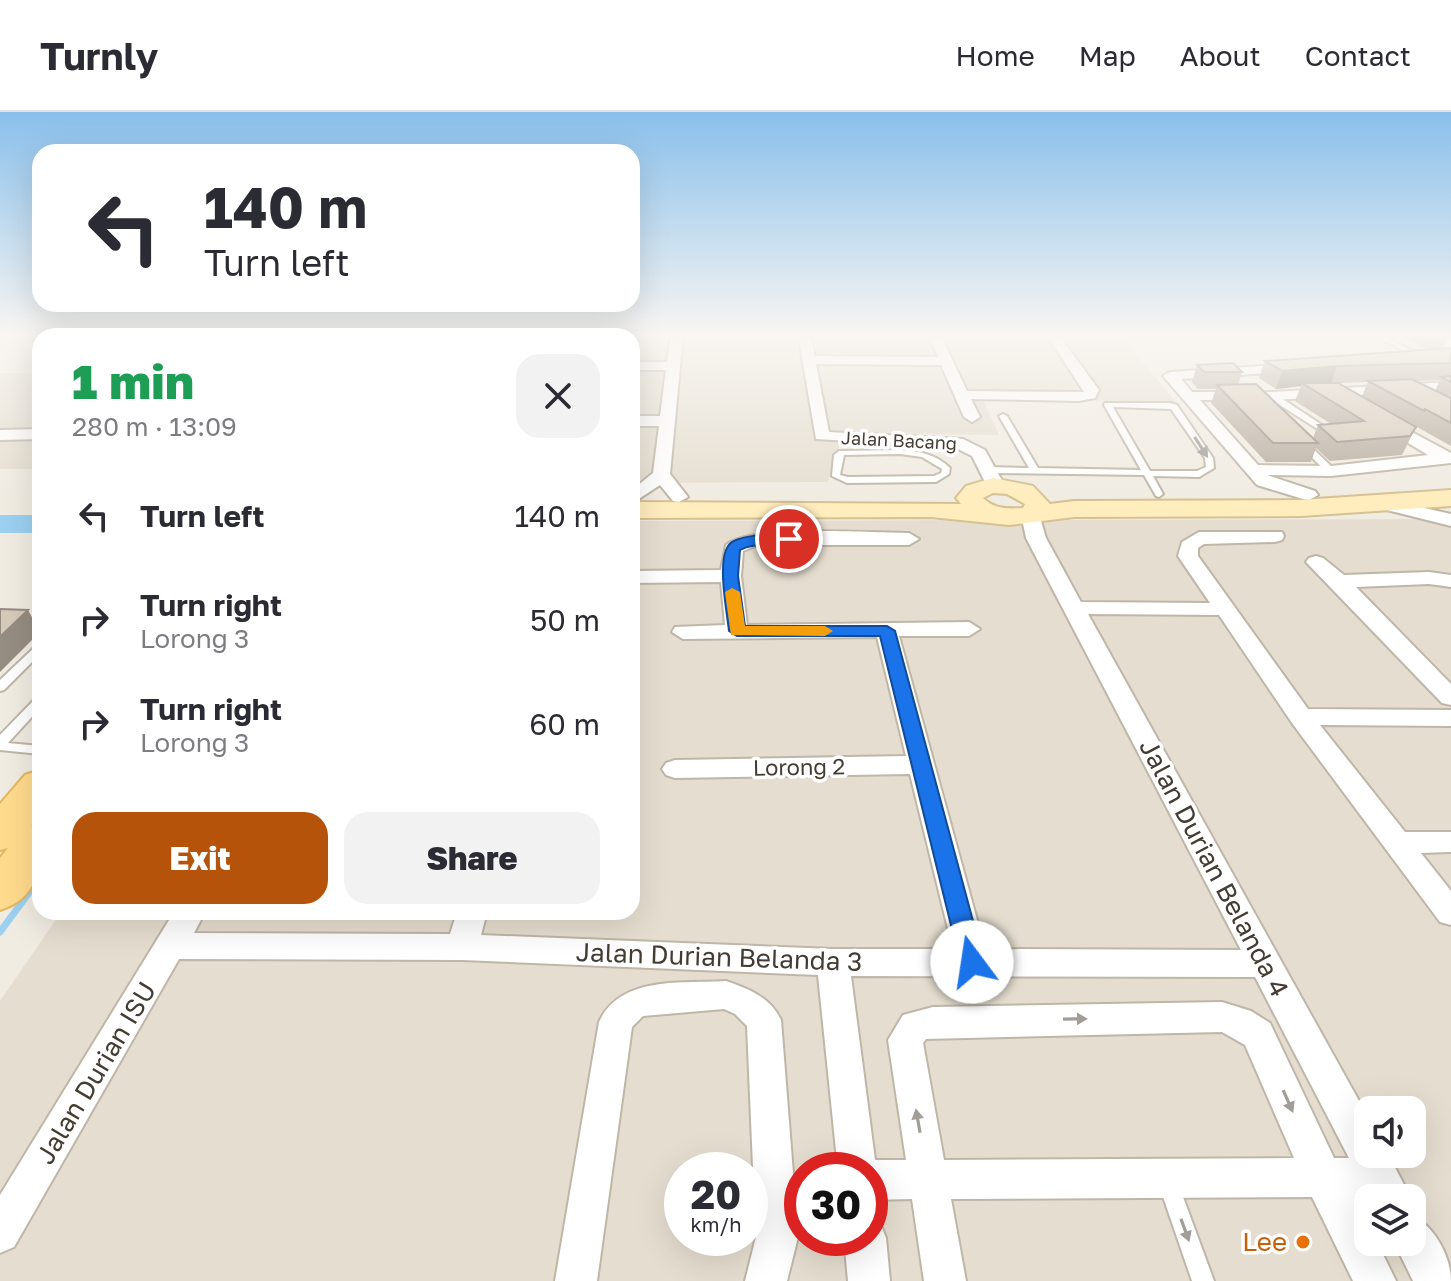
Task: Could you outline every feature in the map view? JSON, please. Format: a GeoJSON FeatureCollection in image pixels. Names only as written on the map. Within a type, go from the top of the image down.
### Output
{"type":"FeatureCollection","features":[{"type":"Feature","properties":{"kind":"main road"},"geometry":{"type":"LineString","coordinates":[[0,834],[32,795]]}},
{"type":"Feature","properties":{"kind":"main road"},"geometry":{"type":"LineString","coordinates":[[0,892],[32,850]]}},
{"type":"Feature","properties":{"kind":"street"},"geometry":{"type":"LineString","coordinates":[[640,494],[661,475],[671,389]]}},
{"type":"Feature","properties":{"kind":"street","name":"Jalan Bacang"},"geometry":{"type":"LineString","coordinates":[[813,389],[820,434],[827,438],[898,446],[944,441],[966,445],[979,453],[1014,496]]}},
{"type":"Feature","properties":{"kind":"street"},"geometry":{"type":"LineString","coordinates":[[960,389],[972,417]]}},
{"type":"Feature","properties":{"kind":"street"},"geometry":{"type":"LineString","coordinates":[[963,395],[1079,397],[1090,395],[1091,389]]}},
{"type":"Feature","properties":{"kind":"street"},"geometry":{"type":"LineString","coordinates":[[1180,389],[1256,482],[1309,495],[1407,491],[1449,467]]}},
{"type":"Feature","properties":{"kind":"street"},"geometry":{"type":"LineString","coordinates":[[1328,389],[1449,467]]}},
{"type":"Feature","properties":{"kind":"street"},"geometry":{"type":"LineString","coordinates":[[1185,396],[1253,396],[1269,402],[1333,392],[1394,389]]}},
{"type":"Feature","properties":{"kind":"street"},"geometry":{"type":"LineString","coordinates":[[1405,389],[1428,401]]}},
{"type":"Feature","properties":{"kind":"street"},"geometry":{"type":"LineString","coordinates":[[640,421],[667,421]]}},
{"type":"Feature","properties":{"kind":"street"},"geometry":{"type":"LineString","coordinates":[[0,435],[32,433]]}},
{"type":"Feature","properties":{"kind":"street"},"geometry":{"type":"LineString","coordinates":[[994,515],[969,498],[1153,484],[1256,482],[1331,471],[1449,467]]}},
{"type":"Feature","properties":{"kind":"street"},"geometry":{"type":"LineString","coordinates":[[661,475],[679,497]]}},
{"type":"Feature","properties":{"kind":"street"},"geometry":{"type":"LineString","coordinates":[[640,501],[931,509],[994,515],[1014,496]]}},
{"type":"Feature","properties":{"kind":"street"},"geometry":{"type":"LineString","coordinates":[[640,500],[679,497],[1014,496],[1301,508],[1451,498]]}},
{"type":"Feature","properties":{"kind":"street","name":"Jalan Durian Belanda 4"},"geometry":{"type":"LineString","coordinates":[[1014,496],[1384,1184]]}},
{"type":"Feature","properties":{"kind":"street"},"geometry":{"type":"LineString","coordinates":[[1385,504],[1451,520]]}},
{"type":"Feature","properties":{"kind":"street"},"geometry":{"type":"LineString","coordinates":[[1275,536],[1199,538],[1189,546],[1188,556],[1301,717],[1451,913]]}},
{"type":"Feature","properties":{"kind":"street"},"geometry":{"type":"LineString","coordinates":[[737,631],[731,576],[733,549],[747,541],[909,539]]}},
{"type":"Feature","properties":{"kind":"street"},"geometry":{"type":"LineString","coordinates":[[1316,562],[1339,581],[1451,698]]}},
{"type":"Feature","properties":{"kind":"street"},"geometry":{"type":"LineString","coordinates":[[640,577],[731,576]]}},
{"type":"Feature","properties":{"kind":"street"},"geometry":{"type":"LineString","coordinates":[[1339,581],[1429,578],[1451,581]]}},
{"type":"Feature","properties":{"kind":"street"},"geometry":{"type":"LineString","coordinates":[[1073,608],[1225,609]]}},
{"type":"Feature","properties":{"kind":"street"},"geometry":{"type":"LineString","coordinates":[[683,632],[969,629]]}},
{"type":"Feature","properties":{"kind":"street"},"geometry":{"type":"LineString","coordinates":[[887,631],[972,962]]}},
{"type":"Feature","properties":{"kind":"street"},"geometry":{"type":"LineString","coordinates":[[1301,717],[1451,718]]}},
{"type":"Feature","properties":{"kind":"street","name":"Lorong 2"},"geometry":{"type":"LineString","coordinates":[[675,769],[922,765]]}},
{"type":"Feature","properties":{"kind":"street"},"geometry":{"type":"LineString","coordinates":[[1398,843],[1451,842]]}},
{"type":"Feature","properties":{"kind":"street","name":"Jalan Durian ISU"},"geometry":{"type":"LineString","coordinates":[[0,1233],[186,920]]}},
{"type":"Feature","properties":{"kind":"street"},"geometry":{"type":"LineString","coordinates":[[462,947],[470,920]]}},
{"type":"Feature","properties":{"kind":"street","name":"Jalan Durian Belanda 3"},"geometry":{"type":"LineString","coordinates":[[172,946],[462,947],[833,962],[1265,964]]}},
{"type":"Feature","properties":{"kind":"street"},"geometry":{"type":"LineString","coordinates":[[833,962],[855,1152]]}},
{"type":"Feature","properties":{"kind":"street"},"geometry":{"type":"LineString","coordinates":[[576,1281],[616,1022],[625,1010],[637,1002],[726,995],[747,1004],[764,1020],[777,1237],[766,1281]]}},
{"type":"Feature","properties":{"kind":"street"},"geometry":{"type":"LineString","coordinates":[[945,1281],[905,1040],[915,1026],[933,1022],[1222,1017],[1239,1022],[1258,1034],[1323,1178],[1375,1281]]}},
{"type":"Feature","properties":{"kind":"street"},"geometry":{"type":"LineString","coordinates":[[888,1180],[1323,1178],[1361,1184]]}},
{"type":"Feature","properties":{"kind":"street"},"geometry":{"type":"LineString","coordinates":[[867,1256],[869,1281]]}},
{"type":"Feature","properties":{"kind":"street"},"geometry":{"type":"LineString","coordinates":[[1423,1256],[1436,1281]]}},
{"type":"Feature","properties":{"kind":"lane"},"geometry":{"type":"LineString","coordinates":[[1269,402],[1332,436],[1298,439],[1331,471]]}},
{"type":"Feature","properties":{"kind":"lane"},"geometry":{"type":"LineString","coordinates":[[1108,405],[1172,406],[1209,458],[1210,468],[1199,474],[1153,484],[1116,419],[1108,405]]}},
{"type":"Feature","properties":{"kind":"lane"},"geometry":{"type":"LineString","coordinates":[[1003,416],[1014,496]]}},
{"type":"Feature","properties":{"kind":"lane"},"geometry":{"type":"LineString","coordinates":[[898,446],[938,460],[946,468],[945,474],[927,480],[847,480],[836,476],[838,455],[842,453],[898,446]]}},
{"type":"Feature","properties":{"kind":"lane"},"geometry":{"type":"LineString","coordinates":[[0,626],[32,626]]}},
{"type":"Feature","properties":{"kind":"lane"},"geometry":{"type":"LineString","coordinates":[[0,687],[32,656]]}},
{"type":"Feature","properties":{"kind":"lane"},"geometry":{"type":"LineString","coordinates":[[0,745],[32,710]]}},
{"type":"Feature","properties":{"kind":"lane"},"geometry":{"type":"LineString","coordinates":[[0,745],[32,749]]}},
{"type":"Feature","properties":{"kind":"lane"},"geometry":{"type":"LineString","coordinates":[[1167,1178],[1203,1281]]}},
{"type":"Feature","properties":{"kind":"shaded area"},"geometry":{"type":"Polygon","coordinates":[[[0,389],[32,389],[32,469],[0,469],[0,389]]]}},
{"type":"Feature","properties":{"kind":"shaded area"},"geometry":{"type":"Polygon","coordinates":[[[640,389],[1165,389],[1176,402],[983,400],[999,435],[843,433],[828,482],[640,483],[640,389]]]}},
{"type":"Feature","properties":{"kind":"shaded area"},"geometry":{"type":"Polygon","coordinates":[[[1436,519],[1451,523],[1451,1281],[0,1281],[0,1001],[56,920],[640,920],[640,521],[1436,519]]]}},
{"type":"Feature","properties":{"kind":"building"},"geometry":{"type":"Polygon","coordinates":[[[1220,389],[1261,389],[1318,443],[1273,443],[1220,389]]]}},
{"type":"Feature","properties":{"kind":"building"},"geometry":{"type":"Polygon","coordinates":[[[1311,389],[1348,389],[1416,427],[1410,436],[1337,442],[1318,425],[1364,421],[1311,389]]]}},
{"type":"Feature","properties":{"kind":"building"},"geometry":{"type":"Polygon","coordinates":[[[1382,389],[1431,389],[1451,398],[1451,423],[1382,389]]]}},
{"type":"Feature","properties":{"kind":"building"},"geometry":{"type":"Polygon","coordinates":[[[0,609],[28,610],[0,637],[0,609]]]}},
{"type":"Feature","properties":{"kind":"waterway"},"geometry":{"type":"LineString","coordinates":[[0,524],[32,524]]}},
{"type":"Feature","properties":{"kind":"waterway"},"geometry":{"type":"LineString","coordinates":[[0,932],[32,889]]}},
{"type":"Feature","properties":{"kind":"slow traffic"},"geometry":{"type":"LineString","coordinates":[[732,592],[737,631],[825,631]]}},
{"type":"Feature","properties":{"kind":"place","name":"Lee"},"geometry":{"type":"Point","coordinates":[1303,1242]}},
{"type":"Feature","properties":{"kind":"route"},"geometry":{"type":"LineString","coordinates":[[789,539],[758,539],[739,544],[733,549],[731,576],[737,631],[887,631],[972,962]]}}]}
